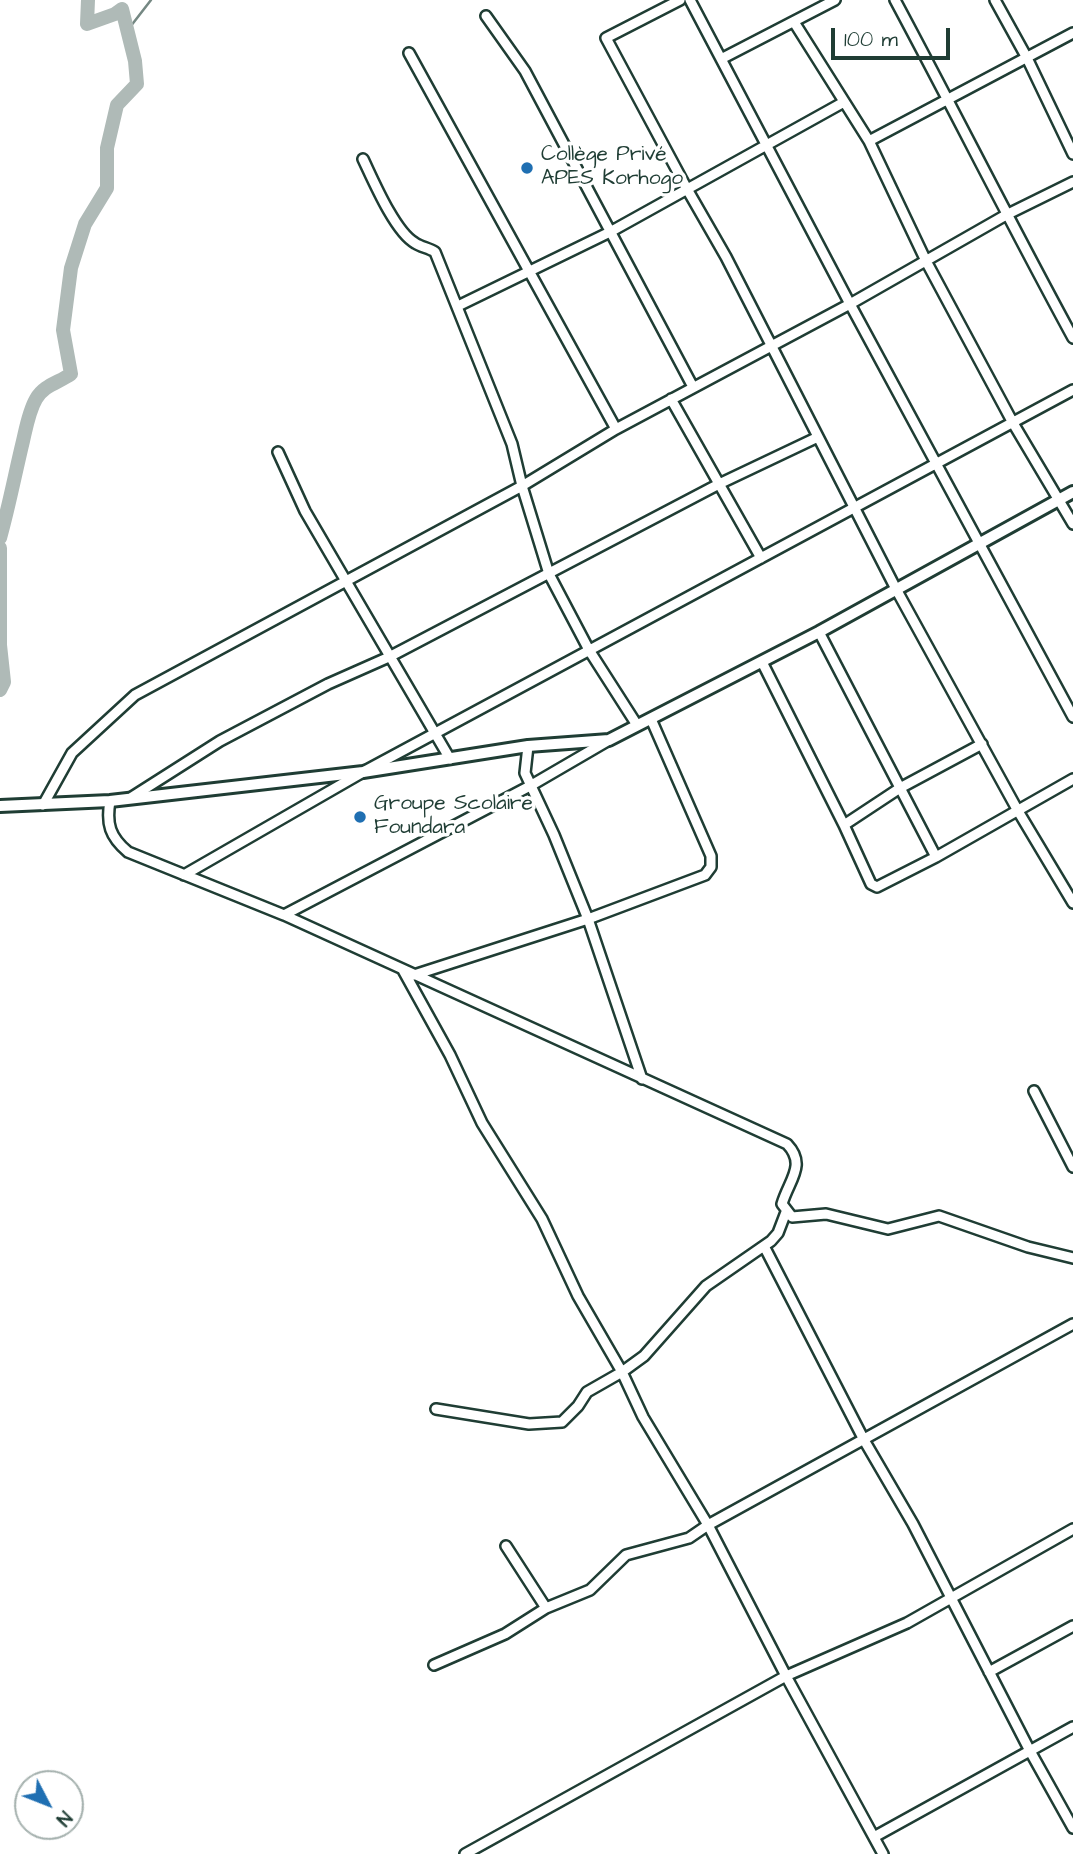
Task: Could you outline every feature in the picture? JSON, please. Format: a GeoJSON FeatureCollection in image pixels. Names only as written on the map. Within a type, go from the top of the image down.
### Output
{"type":"FeatureCollection","features":[{"type":"Feature","properties":{"kind":"street"},"geometry":{"type":"LineString","coordinates":[[680,0],[606,38],[726,257],[897,589],[1018,811],[1073,903]]}},
{"type":"Feature","properties":{"kind":"street"},"geometry":{"type":"LineString","coordinates":[[690,0],[850,304],[1073,717]]}},
{"type":"Feature","properties":{"kind":"street"},"geometry":{"type":"LineString","coordinates":[[721,60],[835,0]]}},
{"type":"Feature","properties":{"kind":"street"},"geometry":{"type":"LineString","coordinates":[[895,0],[1073,338]]}},
{"type":"Feature","properties":{"kind":"street"},"geometry":{"type":"LineString","coordinates":[[995,0],[1027,58],[1073,154]]}},
{"type":"Feature","properties":{"kind":"street"},"geometry":{"type":"LineString","coordinates":[[486,16],[525,71],[693,387]]}},
{"type":"Feature","properties":{"kind":"street"},"geometry":{"type":"LineString","coordinates":[[794,22],[869,141],[926,261],[1013,423],[1073,524]]}},
{"type":"Feature","properties":{"kind":"street"},"geometry":{"type":"LineString","coordinates":[[869,141],[1073,33]]}},
{"type":"Feature","properties":{"kind":"street"},"geometry":{"type":"LineString","coordinates":[[409,52],[616,429]]}},
{"type":"Feature","properties":{"kind":"street"},"geometry":{"type":"LineString","coordinates":[[458,306],[610,232],[844,102]]}},
{"type":"Feature","properties":{"kind":"street"},"geometry":{"type":"LineString","coordinates":[[363,159],[399,226],[414,243],[435,252],[512,444],[549,574],[589,650],[637,725]]}},
{"type":"Feature","properties":{"kind":"street"},"geometry":{"type":"LineString","coordinates":[[43,805],[72,753],[135,695],[522,486],[616,429],[850,304],[1006,215],[1073,182]]}},
{"type":"Feature","properties":{"kind":"street"},"geometry":{"type":"LineString","coordinates":[[184,875],[363,772],[1073,390]]}},
{"type":"Feature","properties":{"kind":"street"},"geometry":{"type":"LineString","coordinates":[[671,399],[761,558]]}},
{"type":"Feature","properties":{"kind":"street"},"geometry":{"type":"LineString","coordinates":[[130,799],[220,741],[328,684],[389,657],[719,484],[818,437]]}},
{"type":"Feature","properties":{"kind":"street"},"geometry":{"type":"LineString","coordinates":[[278,452],[305,511],[450,759]]}},
{"type":"Feature","properties":{"kind":"street"},"geometry":{"type":"LineString","coordinates":[[284,915],[530,786],[637,725],[819,632],[1073,492]]}},
{"type":"Feature","properties":{"kind":"street"},"geometry":{"type":"LineString","coordinates":[[819,632],[936,857]]}},
{"type":"Feature","properties":{"kind":"street"},"geometry":{"type":"LineString","coordinates":[[762,662],[871,884],[877,887],[936,857],[1073,779]]}},
{"type":"Feature","properties":{"kind":"street"},"geometry":{"type":"LineString","coordinates":[[414,975],[588,919],[705,875],[711,867],[711,856],[651,719]]}},
{"type":"Feature","properties":{"kind":"street"},"geometry":{"type":"LineString","coordinates":[[0,806],[130,799],[363,772],[528,746],[609,740]]}},
{"type":"Feature","properties":{"kind":"street"},"geometry":{"type":"LineString","coordinates":[[844,825],[900,788],[982,744]]}},
{"type":"Feature","properties":{"kind":"street"},"geometry":{"type":"LineString","coordinates":[[528,746],[525,773],[588,919],[642,1080]]}},
{"type":"Feature","properties":{"kind":"street"},"geometry":{"type":"LineString","coordinates":[[110,801],[107,817],[110,832],[117,844],[128,852],[284,915],[787,1144],[796,1153],[798,1163],[782,1204],[792,1217],[825,1214],[888,1229],[940,1216],[1027,1247],[1073,1258]]}},
{"type":"Feature","properties":{"kind":"street"},"geometry":{"type":"LineString","coordinates":[[403,970],[450,1055],[482,1123],[542,1219],[578,1296],[622,1372],[643,1417],[708,1525],[883,1854]]}},
{"type":"Feature","properties":{"kind":"street"},"geometry":{"type":"LineString","coordinates":[[1034,1091],[1073,1167]]}},
{"type":"Feature","properties":{"kind":"street"},"geometry":{"type":"LineString","coordinates":[[436,1409],[529,1424],[562,1422],[587,1392],[644,1356],[706,1286],[764,1246],[778,1233],[786,1212]]}},
{"type":"Feature","properties":{"kind":"street"},"geometry":{"type":"LineString","coordinates":[[764,1246],[864,1440],[913,1524],[1030,1751],[1073,1828]]}},
{"type":"Feature","properties":{"kind":"street"},"geometry":{"type":"LineString","coordinates":[[434,1665],[505,1634],[546,1608],[590,1590],[626,1555],[689,1538],[708,1525],[1073,1324]]}},
{"type":"Feature","properties":{"kind":"street"},"geometry":{"type":"LineString","coordinates":[[465,1854],[786,1676],[907,1623],[1073,1529]]}},
{"type":"Feature","properties":{"kind":"street"},"geometry":{"type":"LineString","coordinates":[[506,1546],[546,1608]]}},
{"type":"Feature","properties":{"kind":"street"},"geometry":{"type":"LineString","coordinates":[[989,1672],[1073,1626]]}},
{"type":"Feature","properties":{"kind":"street"},"geometry":{"type":"LineString","coordinates":[[874,1837],[1073,1727]]}},
{"type":"Feature","properties":{"kind":"waterway"},"geometry":{"type":"LineString","coordinates":[[0,538],[34,404],[43,390],[71,374],[63,330],[71,268],[85,224],[107,188],[107,148],[117,105],[137,84],[135,61],[122,9],[87,24],[88,0]]}},
{"type":"Feature","properties":{"kind":"waterway"},"geometry":{"type":"LineString","coordinates":[[127,31],[151,0]]}},
{"type":"Feature","properties":{"kind":"waterway"},"geometry":{"type":"LineString","coordinates":[[0,548],[0,645],[4,682],[0,690]]}},
{"type":"Feature","properties":{"kind":"place","name":"Collège Privé APES Korhogo"},"geometry":{"type":"Point","coordinates":[527,168]}},
{"type":"Feature","properties":{"kind":"place","name":"Groupe Scolaire Foundara"},"geometry":{"type":"Point","coordinates":[360,817]}}]}
